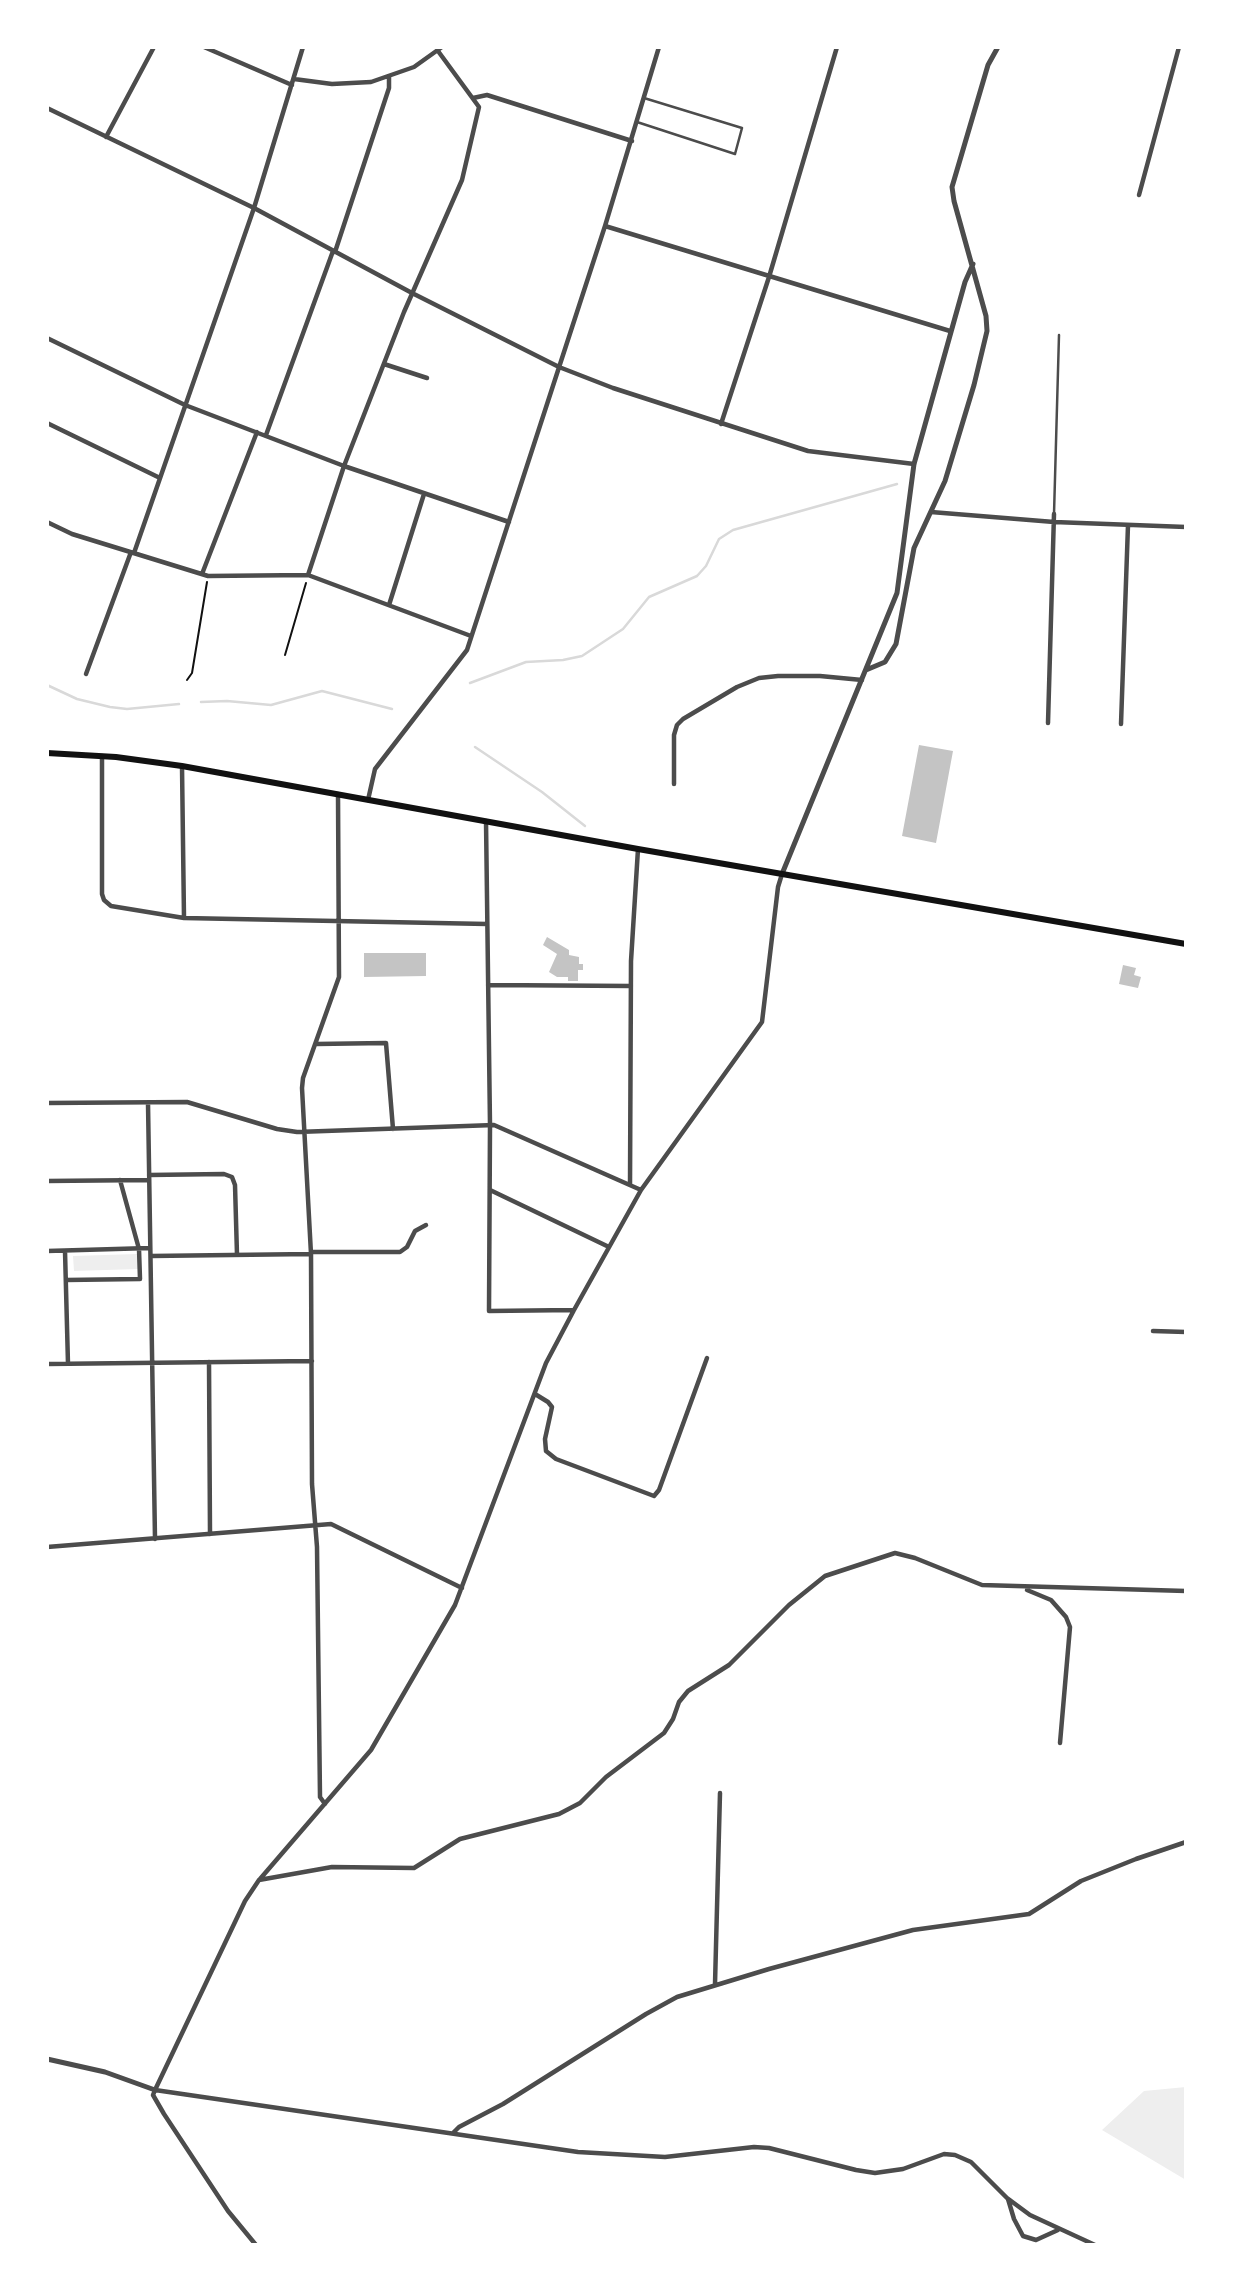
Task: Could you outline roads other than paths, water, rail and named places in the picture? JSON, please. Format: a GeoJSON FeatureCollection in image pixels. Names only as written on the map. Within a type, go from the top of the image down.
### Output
{"type":"FeatureCollection","features":[{"type":"Feature","properties":{"kind":"main road"},"geometry":{"type":"LineString","coordinates":[[47,753],[103,755],[182,766],[638,849],[1186,944]]}},
{"type":"Feature","properties":{"kind":"street"},"geometry":{"type":"LineString","coordinates":[[106,137],[154,47]]}},
{"type":"Feature","properties":{"kind":"street"},"geometry":{"type":"LineString","coordinates":[[204,47],[293,82],[320,84],[345,84],[388,77],[414,67],[440,49],[479,110],[462,180],[412,293],[344,466],[308,575]]}},
{"type":"Feature","properties":{"kind":"street"},"geometry":{"type":"LineString","coordinates":[[86,674],[160,479],[254,208],[303,47]]}},
{"type":"Feature","properties":{"kind":"street"},"geometry":{"type":"LineString","coordinates":[[368,800],[375,769],[460,661],[471,636],[606,226],[659,47]]}},
{"type":"Feature","properties":{"kind":"street"},"geometry":{"type":"LineString","coordinates":[[721,424],[769,278],[836,47]]}},
{"type":"Feature","properties":{"kind":"street"},"geometry":{"type":"LineString","coordinates":[[866,670],[885,663],[894,650],[914,548],[950,467],[986,331],[986,316],[974,264],[952,187],[988,65],[998,47]]}},
{"type":"Feature","properties":{"kind":"street"},"geometry":{"type":"LineString","coordinates":[[1139,195],[1179,47]]}},
{"type":"Feature","properties":{"kind":"street"},"geometry":{"type":"LineString","coordinates":[[265,435],[334,251],[389,88],[388,77]]}},
{"type":"Feature","properties":{"kind":"street"},"geometry":{"type":"LineString","coordinates":[[473,98],[487,95],[632,141]]}},
{"type":"Feature","properties":{"kind":"street"},"geometry":{"type":"LineString","coordinates":[[47,108],[254,208],[412,293],[559,367],[721,424],[808,451],[914,464]]}},
{"type":"Feature","properties":{"kind":"street"},"geometry":{"type":"LineString","coordinates":[[606,226],[769,278],[950,331]]}},
{"type":"Feature","properties":{"kind":"street"},"geometry":{"type":"LineString","coordinates":[[256,2245],[228,2211],[153,2095],[245,1901],[259,1880],[371,1750],[455,1605],[546,1363],[640,1190],[762,1022],[778,887],[897,593],[914,464],[950,331],[965,282],[974,264]]}},
{"type":"Feature","properties":{"kind":"street"},"geometry":{"type":"LineString","coordinates":[[47,338],[185,405],[344,466],[509,522]]}},
{"type":"Feature","properties":{"kind":"street"},"geometry":{"type":"LineString","coordinates":[[384,364],[427,378]]}},
{"type":"Feature","properties":{"kind":"street"},"geometry":{"type":"LineString","coordinates":[[47,423],[160,479]]}},
{"type":"Feature","properties":{"kind":"street"},"geometry":{"type":"LineString","coordinates":[[205,575],[257,432]]}},
{"type":"Feature","properties":{"kind":"street"},"geometry":{"type":"LineString","coordinates":[[389,605],[424,494]]}},
{"type":"Feature","properties":{"kind":"street"},"geometry":{"type":"LineString","coordinates":[[931,512],[1054,522],[1186,527]]}},
{"type":"Feature","properties":{"kind":"street"},"geometry":{"type":"LineString","coordinates":[[1048,723],[1054,514]]}},
{"type":"Feature","properties":{"kind":"street"},"geometry":{"type":"LineString","coordinates":[[47,522],[72,534],[205,575],[308,575],[471,636]]}},
{"type":"Feature","properties":{"kind":"street"},"geometry":{"type":"LineString","coordinates":[[1121,724],[1128,525]]}},
{"type":"Feature","properties":{"kind":"street"},"geometry":{"type":"LineString","coordinates":[[674,784],[674,735],[677,725],[690,714],[737,687],[753,680],[771,677],[820,676],[862,680]]}},
{"type":"Feature","properties":{"kind":"street"},"geometry":{"type":"LineString","coordinates":[[103,755],[102,894],[107,904],[184,918],[487,924]]}},
{"type":"Feature","properties":{"kind":"street"},"geometry":{"type":"LineString","coordinates":[[182,766],[184,918]]}},
{"type":"Feature","properties":{"kind":"street"},"geometry":{"type":"LineString","coordinates":[[324,1804],[320,1797],[311,1253],[302,1084],[339,977],[338,794]]}},
{"type":"Feature","properties":{"kind":"street"},"geometry":{"type":"LineString","coordinates":[[486,821],[490,1125],[489,1311],[574,1310]]}},
{"type":"Feature","properties":{"kind":"street"},"geometry":{"type":"LineString","coordinates":[[630,1185],[631,986],[638,849]]}},
{"type":"Feature","properties":{"kind":"street"},"geometry":{"type":"LineString","coordinates":[[488,985],[631,986]]}},
{"type":"Feature","properties":{"kind":"street"},"geometry":{"type":"LineString","coordinates":[[315,1044],[386,1043],[393,1129]]}},
{"type":"Feature","properties":{"kind":"street"},"geometry":{"type":"LineString","coordinates":[[47,1103],[191,1103],[277,1129],[304,1132],[490,1125],[503,1128],[640,1190]]}},
{"type":"Feature","properties":{"kind":"street"},"geometry":{"type":"LineString","coordinates":[[148,1103],[155,1539]]}},
{"type":"Feature","properties":{"kind":"street"},"geometry":{"type":"LineString","coordinates":[[47,1181],[224,1174],[232,1177],[235,1185],[237,1255]]}},
{"type":"Feature","properties":{"kind":"street"},"geometry":{"type":"LineString","coordinates":[[66,1280],[140,1279],[139,1249],[120,1180]]}},
{"type":"Feature","properties":{"kind":"street"},"geometry":{"type":"LineString","coordinates":[[489,1190],[609,1248]]}},
{"type":"Feature","properties":{"kind":"street"},"geometry":{"type":"LineString","coordinates":[[150,1256],[400,1252],[407,1247],[415,1231],[426,1226]]}},
{"type":"Feature","properties":{"kind":"street"},"geometry":{"type":"LineString","coordinates":[[47,1251],[150,1248]]}},
{"type":"Feature","properties":{"kind":"street"},"geometry":{"type":"LineString","coordinates":[[65,1251],[68,1364]]}},
{"type":"Feature","properties":{"kind":"street"},"geometry":{"type":"LineString","coordinates":[[1153,1331],[1186,1332]]}},
{"type":"Feature","properties":{"kind":"street"},"geometry":{"type":"LineString","coordinates":[[534,1394],[548,1402],[552,1408],[544,1439],[546,1451],[556,1459],[654,1496],[659,1490],[707,1358]]}},
{"type":"Feature","properties":{"kind":"street"},"geometry":{"type":"LineString","coordinates":[[47,1364],[312,1361]]}},
{"type":"Feature","properties":{"kind":"street"},"geometry":{"type":"LineString","coordinates":[[209,1362],[210,1534]]}},
{"type":"Feature","properties":{"kind":"street"},"geometry":{"type":"LineString","coordinates":[[47,1547],[334,1525],[462,1588]]}},
{"type":"Feature","properties":{"kind":"street"},"geometry":{"type":"LineString","coordinates":[[259,1880],[332,1867],[414,1868],[460,1839],[559,1814],[580,1802],[606,1777],[664,1733],[679,1702],[688,1691],[729,1665],[789,1605],[825,1576],[895,1553],[915,1558],[982,1585],[1186,1591]]}},
{"type":"Feature","properties":{"kind":"street"},"geometry":{"type":"LineString","coordinates":[[1023,1588],[1051,1600],[1066,1617],[1070,1627],[1060,1743]]}},
{"type":"Feature","properties":{"kind":"street"},"geometry":{"type":"LineString","coordinates":[[715,1985],[720,1793]]}},
{"type":"Feature","properties":{"kind":"street"},"geometry":{"type":"LineString","coordinates":[[453,2133],[662,2005],[715,1985],[913,1930],[1029,1914],[1081,1881],[1186,1842]]}},
{"type":"Feature","properties":{"kind":"street"},"geometry":{"type":"LineString","coordinates":[[47,2059],[105,2072],[155,2090],[546,2148],[665,2157],[754,2147],[769,2148],[875,2173],[912,2166],[944,2154],[955,2155],[971,2162],[1007,2198],[1030,2215],[1095,2245]]}},
{"type":"Feature","properties":{"kind":"street"},"geometry":{"type":"LineString","coordinates":[[1007,2198],[1023,2236],[1036,2240],[1059,2229]]}},
{"type":"Feature","properties":{"kind":"lane"},"geometry":{"type":"LineString","coordinates":[[637,122],[735,154],[742,128],[644,99]]}},
{"type":"Feature","properties":{"kind":"lane"},"geometry":{"type":"LineString","coordinates":[[1054,514],[1059,335]]}},
{"type":"Feature","properties":{"kind":"waterway"},"geometry":{"type":"LineString","coordinates":[[470,683],[526,662],[582,656],[623,629],[649,597],[697,576],[706,566],[719,539],[733,530],[897,484]]}},
{"type":"Feature","properties":{"kind":"waterway"},"geometry":{"type":"LineString","coordinates":[[47,685],[77,699],[110,707],[127,709],[179,704]]}},
{"type":"Feature","properties":{"kind":"waterway"},"geometry":{"type":"LineString","coordinates":[[201,702],[227,701],[271,705],[322,691],[392,709]]}},
{"type":"Feature","properties":{"kind":"waterway"},"geometry":{"type":"LineString","coordinates":[[475,747],[542,792],[585,826]]}}]}
